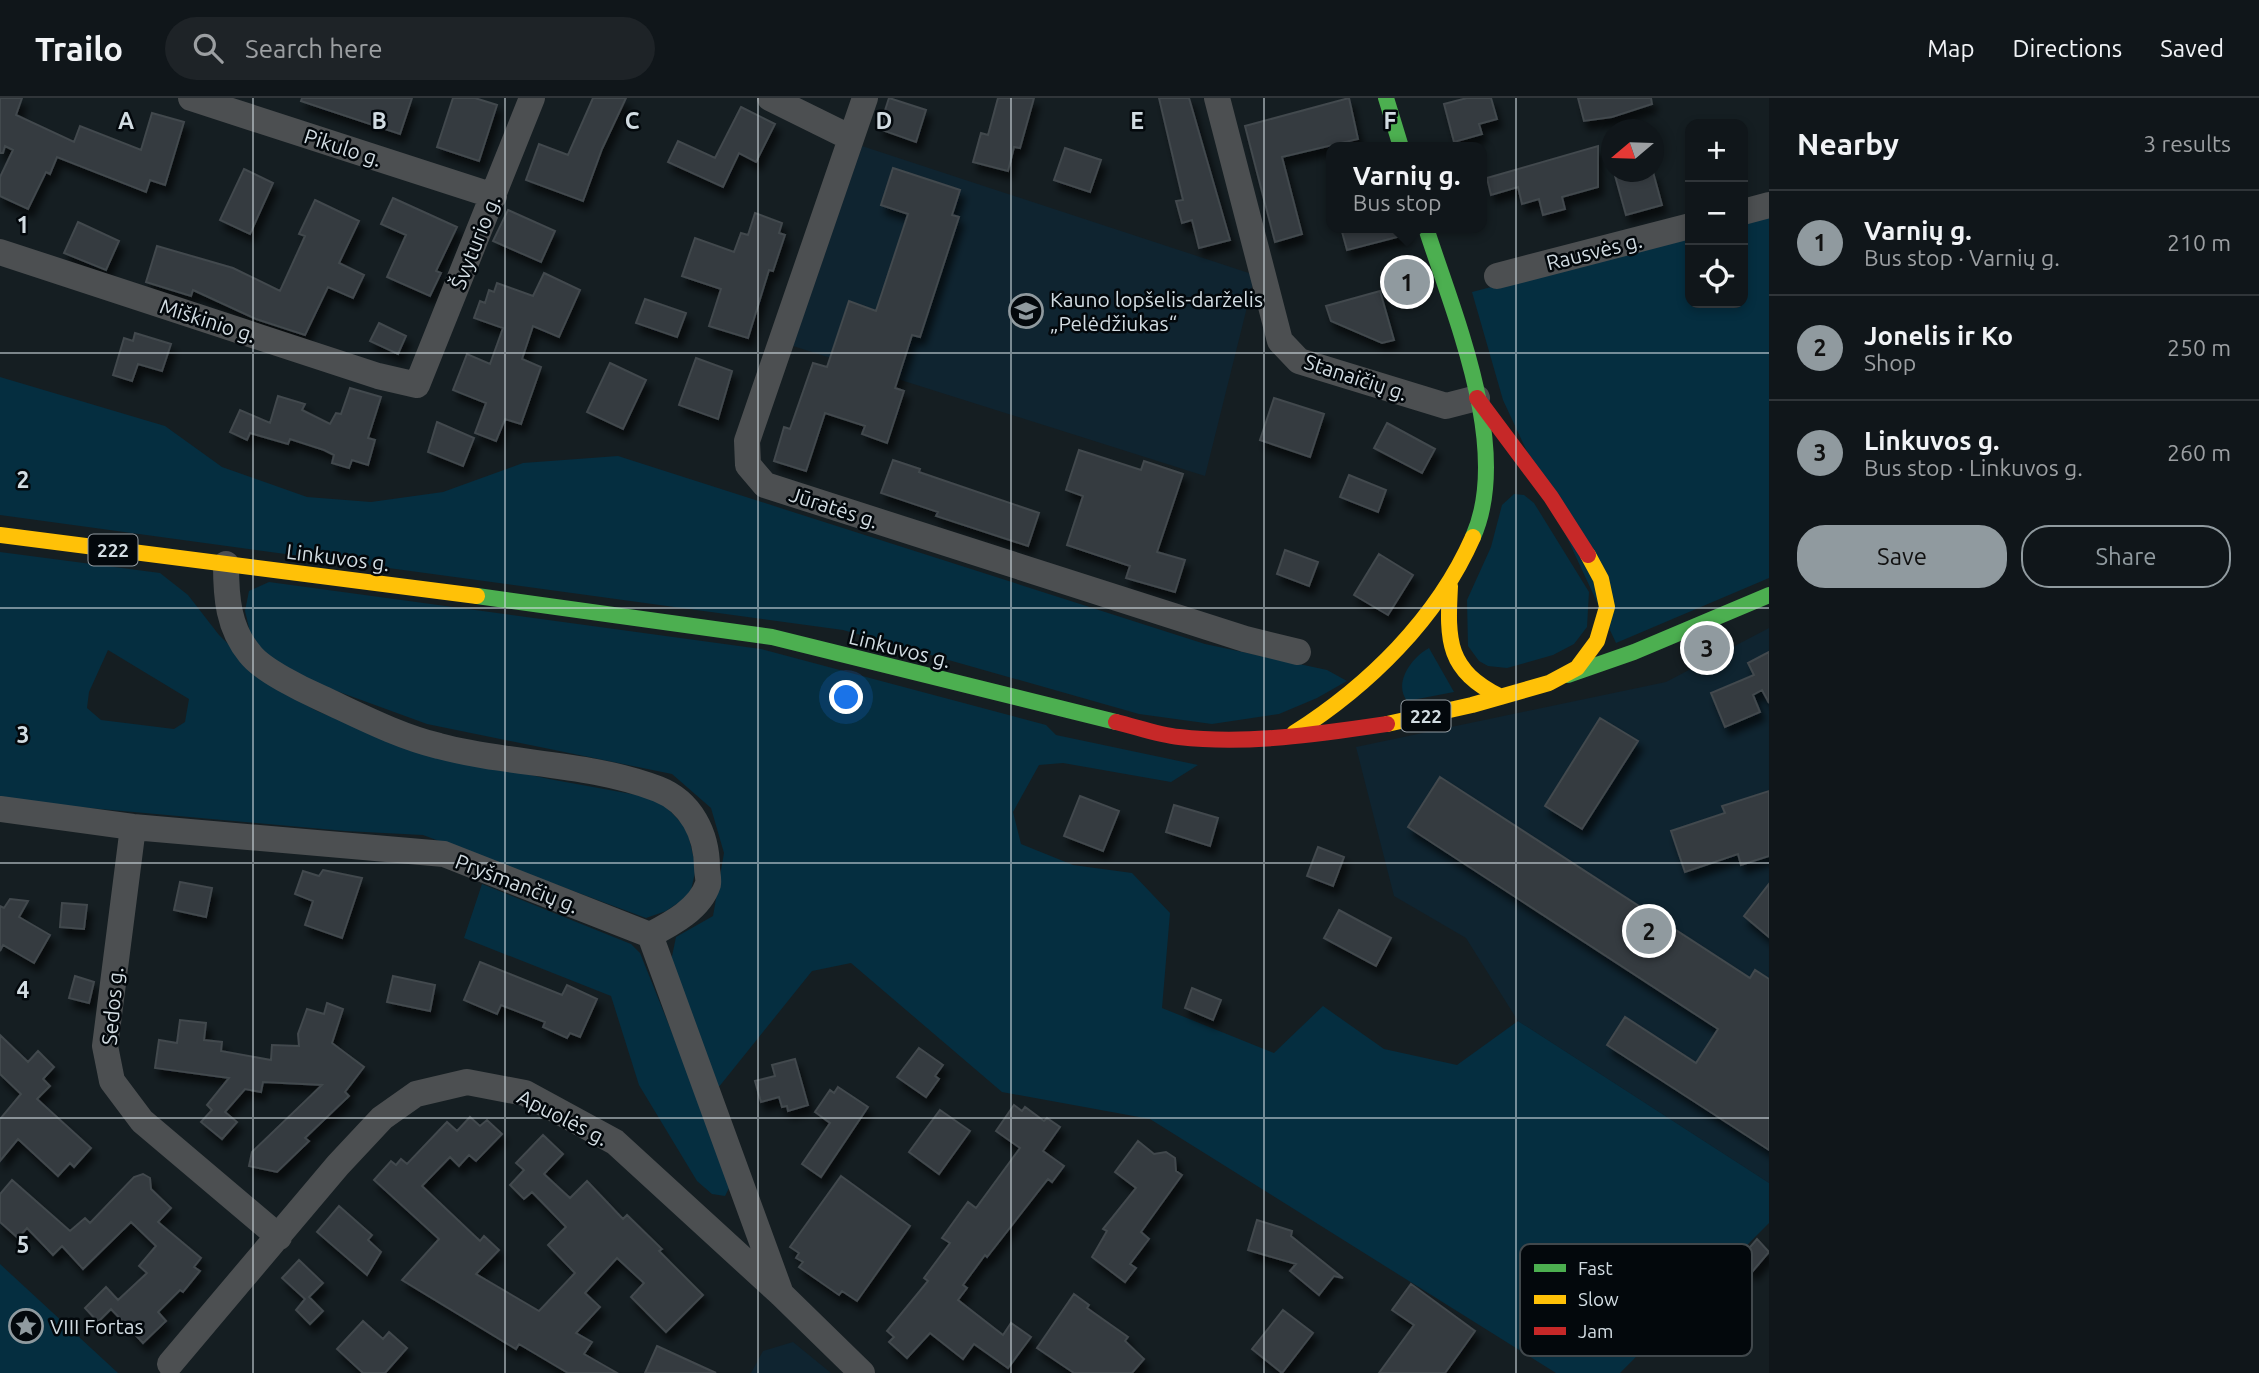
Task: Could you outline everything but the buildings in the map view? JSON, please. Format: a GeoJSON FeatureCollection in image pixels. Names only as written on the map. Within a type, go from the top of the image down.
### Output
{"type":"FeatureCollection","features":[{"type":"Feature","properties":{"kind":"main road"},"geometry":{"type":"LineString","coordinates":[[1386,98],[1399,142]]}},
{"type":"Feature","properties":{"kind":"main road"},"geometry":{"type":"LineString","coordinates":[[1428,233],[1477,398],[1486,476],[1482,515]]}},
{"type":"Feature","properties":{"kind":"main road"},"geometry":{"type":"LineString","coordinates":[[1477,398],[1550,499],[1601,577],[1607,609],[1599,636],[1568,675]]}},
{"type":"Feature","properties":{"kind":"main road"},"geometry":{"type":"LineString","coordinates":[[1523,486],[1550,499]]}},
{"type":"Feature","properties":{"kind":"main road"},"geometry":{"type":"LineString","coordinates":[[1291,735],[1325,714],[1377,670],[1450,586],[1482,515],[1502,489]]}},
{"type":"Feature","properties":{"kind":"main road","name":"Linkuvos g."},"geometry":{"type":"LineString","coordinates":[[0,536],[639,617],[772,637],[1178,737],[1291,735],[1381,726],[1501,697],[1568,675],[1634,652],[1769,595]]}},
{"type":"Feature","properties":{"kind":"main road"},"geometry":{"type":"LineString","coordinates":[[1450,586],[1449,649],[1461,672],[1476,685],[1501,697]]}},
{"type":"Feature","properties":{"kind":"street","name":"Pikulo g."},"geometry":{"type":"LineString","coordinates":[[191,98],[494,196]]}},
{"type":"Feature","properties":{"kind":"street","name":"Švyturio g."},"geometry":{"type":"LineString","coordinates":[[416,385],[532,98]]}},
{"type":"Feature","properties":{"kind":"street"},"geometry":{"type":"LineString","coordinates":[[769,98],[851,138]]}},
{"type":"Feature","properties":{"kind":"street","name":"Jūratės g."},"geometry":{"type":"LineString","coordinates":[[864,98],[747,441],[748,465],[765,485],[1245,639],[1298,652]]}},
{"type":"Feature","properties":{"kind":"street","name":"Stanaičių g."},"geometry":{"type":"LineString","coordinates":[[1217,98],[1280,341],[1299,361],[1446,406],[1477,398]]}},
{"type":"Feature","properties":{"kind":"street"},"geometry":{"type":"LineString","coordinates":[[1748,211],[1769,205]]}},
{"type":"Feature","properties":{"kind":"street","name":"Rausvės g."},"geometry":{"type":"LineString","coordinates":[[1497,276],[1685,227]]}},
{"type":"Feature","properties":{"kind":"street","name":"Miškinio g."},"geometry":{"type":"LineString","coordinates":[[0,252],[378,376],[416,385]]}},
{"type":"Feature","properties":{"kind":"street"},"geometry":{"type":"LineString","coordinates":[[226,564],[226,597],[231,621],[242,642],[251,656],[306,691],[389,730],[439,747],[617,777],[660,789],[691,812],[707,844],[708,884],[684,917],[650,935],[781,1294]]}},
{"type":"Feature","properties":{"kind":"street","name":"Pryšmančių g."},"geometry":{"type":"LineString","coordinates":[[0,809],[132,827],[444,854],[650,935]]}},
{"type":"Feature","properties":{"kind":"street","name":"Sedos g."},"geometry":{"type":"LineString","coordinates":[[132,827],[105,1046],[113,1081],[142,1121],[279,1237]]}},
{"type":"Feature","properties":{"kind":"street","name":"Apuolės g."},"geometry":{"type":"LineString","coordinates":[[170,1364],[338,1164],[383,1118],[416,1094],[467,1082],[525,1093],[615,1142],[781,1294],[862,1373]]}},
{"type":"Feature","properties":{"kind":"shaded area","name":"Kauno lopšelis-darželis „Pelėdžiukas“"},"geometry":{"type":"Polygon","coordinates":[[[862,146],[1255,275],[1205,476],[793,346],[862,146]]]}},
{"type":"Feature","properties":{"kind":"shaded area"},"geometry":{"type":"Polygon","coordinates":[[[1769,215],[1769,578],[1616,643],[1503,400],[1472,292],[1685,236],[1685,308],[1748,308],[1748,221],[1769,215]]]}},
{"type":"Feature","properties":{"kind":"shaded area"},"geometry":{"type":"Polygon","coordinates":[[[0,377],[165,426],[222,467],[307,497],[371,502],[443,492],[523,463],[618,456],[1205,644],[1327,670],[1347,681],[1317,698],[1279,714],[1212,724],[1139,714],[843,630],[0,515],[0,377]]]}},
{"type":"Feature","properties":{"kind":"shaded area"},"geometry":{"type":"Polygon","coordinates":[[[1514,494],[1524,495],[1534,503],[1589,592],[1587,627],[1574,644],[1553,655],[1507,668],[1488,666],[1479,661],[1468,646],[1467,600],[1491,547],[1502,505],[1514,494]]]}},
{"type":"Feature","properties":{"kind":"shaded area"},"geometry":{"type":"Polygon","coordinates":[[[0,552],[160,573],[188,595],[219,635],[269,684],[317,711],[409,748],[549,779],[659,799],[687,829],[696,868],[690,895],[666,911],[646,918],[423,835],[345,831],[0,800],[0,552]],[[108,650],[89,692],[87,708],[101,720],[174,729],[185,722],[189,699],[108,650]]]}},
{"type":"Feature","properties":{"kind":"shaded area"},"geometry":{"type":"Polygon","coordinates":[[[269,582],[761,649],[1046,725],[1056,735],[1198,765],[1171,782],[1063,763],[1039,765],[1013,812],[1021,844],[1073,865],[1132,873],[1170,913],[1162,1008],[1274,1053],[1323,1006],[1384,1049],[1457,1065],[1518,1021],[1769,1183],[1769,1223],[1748,1244],[1520,1244],[1520,1350],[1150,1119],[1002,1092],[851,963],[812,971],[718,1088],[671,961],[676,937],[713,916],[724,853],[711,808],[672,774],[427,724],[312,682],[263,654],[250,632],[245,611],[249,591],[269,582]]]}},
{"type":"Feature","properties":{"kind":"shaded area"},"geometry":{"type":"Polygon","coordinates":[[[1769,628],[1769,1183],[1518,1021],[1466,938],[1394,896],[1356,747],[1666,682],[1769,628]]]}},
{"type":"Feature","properties":{"kind":"shaded area"},"geometry":{"type":"Polygon","coordinates":[[[1429,648],[1454,692],[1407,701],[1402,686],[1406,671],[1416,658],[1429,648]]]}},
{"type":"Feature","properties":{"kind":"shaded area"},"geometry":{"type":"Polygon","coordinates":[[[482,884],[631,944],[640,953],[732,1182],[725,1196],[712,1194],[697,1181],[639,1085],[611,996],[464,938],[482,884]]]}},
{"type":"Feature","properties":{"kind":"shaded area","name":"VIII Fortas"},"geometry":{"type":"Polygon","coordinates":[[[0,1264],[118,1373],[0,1373],[0,1264]]]}},
{"type":"Feature","properties":{"kind":"shaded area"},"geometry":{"type":"Polygon","coordinates":[[[793,1342],[831,1373],[751,1373],[763,1351],[793,1342]]]}},
{"type":"Feature","properties":{"kind":"shaded area"},"geometry":{"type":"Polygon","coordinates":[[[1529,1356],[1637,1356],[1620,1373],[1556,1373],[1529,1356]]]}},
{"type":"Feature","properties":{"kind":"traffic: fast"},"geometry":{"type":"LineString","coordinates":[[1386,98],[1399,142]]}},
{"type":"Feature","properties":{"kind":"traffic: fast"},"geometry":{"type":"LineString","coordinates":[[1428,233],[1475,382],[1483,423],[1486,464],[1483,502],[1473,537]]}},
{"type":"Feature","properties":{"kind":"traffic: fast"},"geometry":{"type":"LineString","coordinates":[[1568,675],[1634,652],[1769,595]]}},
{"type":"Feature","properties":{"kind":"traffic: fast"},"geometry":{"type":"LineString","coordinates":[[477,596],[772,637],[1116,722]]}},
{"type":"Feature","properties":{"kind":"traffic: slow"},"geometry":{"type":"LineString","coordinates":[[0,535],[477,596]]}},
{"type":"Feature","properties":{"kind":"traffic: slow"},"geometry":{"type":"LineString","coordinates":[[1294,733],[1348,694],[1398,648],[1440,596],[1473,537]]}},
{"type":"Feature","properties":{"kind":"traffic: slow"},"geometry":{"type":"LineString","coordinates":[[1387,724],[1472,705],[1549,683],[1577,668],[1597,641],[1607,607],[1601,579],[1588,555]]}},
{"type":"Feature","properties":{"kind":"traffic: slow"},"geometry":{"type":"LineString","coordinates":[[1450,586],[1449,623],[1454,652],[1460,665],[1470,676],[1501,697]]}},
{"type":"Feature","properties":{"kind":"traffic: jam"},"geometry":{"type":"LineString","coordinates":[[1477,398],[1551,497],[1588,555]]}},
{"type":"Feature","properties":{"kind":"traffic: jam"},"geometry":{"type":"LineString","coordinates":[[1116,722],[1171,736],[1231,740],[1310,735],[1387,724]]}},
{"type":"Feature","properties":{"kind":"place","name":"Varnių g."},"geometry":{"type":"Point","coordinates":[1407,282]}},
{"type":"Feature","properties":{"kind":"place","name":"Kauno lopšelis-darželis „Pelėdžiukas“"},"geometry":{"type":"Point","coordinates":[1026,311]}},
{"type":"Feature","properties":{"kind":"place","name":"Linkuvos g."},"geometry":{"type":"Point","coordinates":[1707,648]}},
{"type":"Feature","properties":{"kind":"place","name":"Jonelis ir Ko"},"geometry":{"type":"Point","coordinates":[1649,931]}},
{"type":"Feature","properties":{"kind":"place","name":"VIII Fortas"},"geometry":{"type":"Point","coordinates":[26,1326]}}]}
